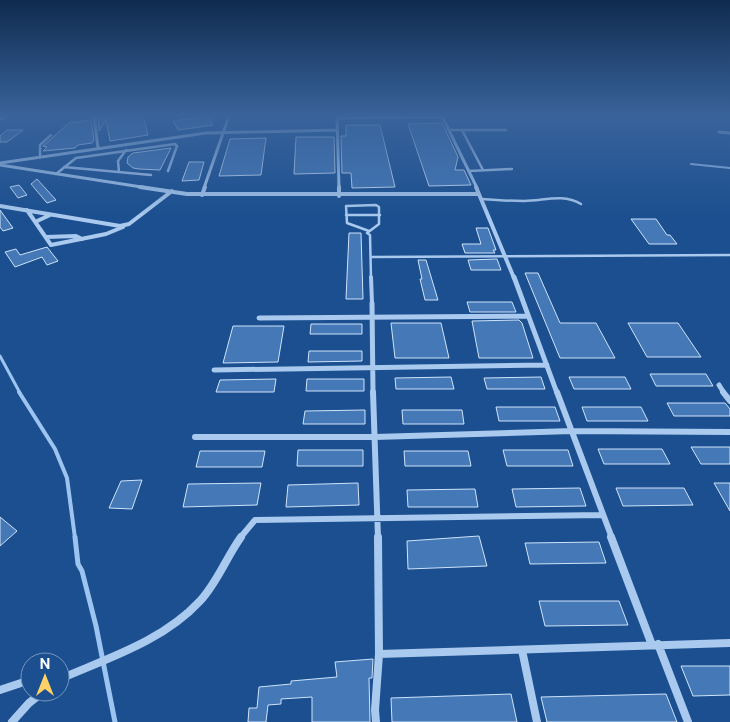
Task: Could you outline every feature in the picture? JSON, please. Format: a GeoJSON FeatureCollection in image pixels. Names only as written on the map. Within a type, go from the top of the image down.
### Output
{"type":"FeatureCollection","features":[{"type":"Feature","properties":{"kind":"street"},"geometry":{"type":"LineString","coordinates":[[0,164],[87,150]]}},
{"type":"Feature","properties":{"kind":"street"},"geometry":{"type":"LineString","coordinates":[[202,195],[218,150]]}},
{"type":"Feature","properties":{"kind":"street"},"geometry":{"type":"LineString","coordinates":[[337,150],[339,196]]}},
{"type":"Feature","properties":{"kind":"street"},"geometry":{"type":"LineString","coordinates":[[459,150],[470,171],[506,256],[603,515],[688,722]]}},
{"type":"Feature","properties":{"kind":"street"},"geometry":{"type":"LineString","coordinates":[[0,164],[202,195],[480,197]]}},
{"type":"Feature","properties":{"kind":"street"},"geometry":{"type":"LineString","coordinates":[[27,210],[51,245],[54,245],[113,232],[125,226],[172,191]]}},
{"type":"Feature","properties":{"kind":"street"},"geometry":{"type":"LineString","coordinates":[[0,206],[125,226]]}},
{"type":"Feature","properties":{"kind":"street"},"geometry":{"type":"LineString","coordinates":[[35,222],[52,215]]}},
{"type":"Feature","properties":{"kind":"street"},"geometry":{"type":"LineString","coordinates":[[46,237],[76,236],[83,239]]}},
{"type":"Feature","properties":{"kind":"street"},"geometry":{"type":"LineString","coordinates":[[372,303],[372,368],[378,518],[379,654],[375,710],[376,722]]}},
{"type":"Feature","properties":{"kind":"street"},"geometry":{"type":"LineString","coordinates":[[259,318],[528,316]]}},
{"type":"Feature","properties":{"kind":"street"},"geometry":{"type":"LineString","coordinates":[[214,370],[547,365]]}},
{"type":"Feature","properties":{"kind":"street"},"geometry":{"type":"LineString","coordinates":[[719,384],[730,401]]}},
{"type":"Feature","properties":{"kind":"street"},"geometry":{"type":"LineString","coordinates":[[195,437],[375,437],[572,431],[730,432]]}},
{"type":"Feature","properties":{"kind":"street"},"geometry":{"type":"LineString","coordinates":[[70,674],[160,633],[200,601],[221,572],[244,530],[255,520],[603,515]]}},
{"type":"Feature","properties":{"kind":"street"},"geometry":{"type":"LineString","coordinates":[[379,654],[730,643]]}},
{"type":"Feature","properties":{"kind":"street"},"geometry":{"type":"LineString","coordinates":[[522,650],[537,722]]}},
{"type":"Feature","properties":{"kind":"street"},"geometry":{"type":"LineString","coordinates":[[0,690],[20,683]]}},
{"type":"Feature","properties":{"kind":"street"},"geometry":{"type":"LineString","coordinates":[[12,722],[30,702]]}},
{"type":"Feature","properties":{"kind":"lane"},"geometry":{"type":"LineString","coordinates":[[40,150],[40,157]]}},
{"type":"Feature","properties":{"kind":"lane"},"geometry":{"type":"LineString","coordinates":[[56,174],[76,158],[126,150]]}},
{"type":"Feature","properties":{"kind":"lane"},"geometry":{"type":"LineString","coordinates":[[118,172],[118,160],[126,150]]}},
{"type":"Feature","properties":{"kind":"lane"},"geometry":{"type":"LineString","coordinates":[[168,171],[175,150]]}},
{"type":"Feature","properties":{"kind":"lane"},"geometry":{"type":"LineString","coordinates":[[472,150],[483,170]]}},
{"type":"Feature","properties":{"kind":"lane"},"geometry":{"type":"LineString","coordinates":[[64,167],[151,175]]}},
{"type":"Feature","properties":{"kind":"lane"},"geometry":{"type":"LineString","coordinates":[[470,171],[512,169]]}},
{"type":"Feature","properties":{"kind":"lane"},"geometry":{"type":"LineString","coordinates":[[480,197],[525,201],[561,197],[573,199],[581,204]]}},
{"type":"Feature","properties":{"kind":"lane"},"geometry":{"type":"LineString","coordinates":[[347,205],[376,205],[379,207],[379,224],[368,231],[347,223],[347,205]]}},
{"type":"Feature","properties":{"kind":"lane"},"geometry":{"type":"LineString","coordinates":[[346,215],[380,215]]}},
{"type":"Feature","properties":{"kind":"lane"},"geometry":{"type":"LineString","coordinates":[[368,231],[371,257],[372,303]]}},
{"type":"Feature","properties":{"kind":"lane"},"geometry":{"type":"LineString","coordinates":[[371,257],[730,255]]}},
{"type":"Feature","properties":{"kind":"building"},"geometry":{"type":"Polygon","coordinates":[[[170,150],[160,170],[133,168],[127,163],[128,157],[133,153],[170,150]]]}},
{"type":"Feature","properties":{"kind":"building"},"geometry":{"type":"Polygon","coordinates":[[[227,150],[264,150],[261,175],[219,176],[227,150]]]}},
{"type":"Feature","properties":{"kind":"building"},"geometry":{"type":"Polygon","coordinates":[[[295,150],[334,150],[335,173],[294,174],[295,150]]]}},
{"type":"Feature","properties":{"kind":"building"},"geometry":{"type":"Polygon","coordinates":[[[341,150],[386,150],[395,187],[352,188],[351,173],[342,173],[341,150]]]}},
{"type":"Feature","properties":{"kind":"building"},"geometry":{"type":"Polygon","coordinates":[[[417,150],[455,150],[458,157],[455,170],[464,170],[471,185],[429,186],[417,150]]]}},
{"type":"Feature","properties":{"kind":"building"},"geometry":{"type":"Polygon","coordinates":[[[189,162],[204,162],[199,180],[182,181],[189,162]]]}},
{"type":"Feature","properties":{"kind":"building"},"geometry":{"type":"Polygon","coordinates":[[[37,179],[56,200],[47,203],[31,184],[37,179]]]}},
{"type":"Feature","properties":{"kind":"building"},"geometry":{"type":"Polygon","coordinates":[[[19,185],[27,195],[18,198],[10,187],[19,185]]]}},
{"type":"Feature","properties":{"kind":"building"},"geometry":{"type":"Polygon","coordinates":[[[0,210],[13,228],[3,231],[0,227],[0,210]]]}},
{"type":"Feature","properties":{"kind":"building"},"geometry":{"type":"Polygon","coordinates":[[[631,219],[656,219],[667,235],[670,235],[677,244],[649,244],[631,219]]]}},
{"type":"Feature","properties":{"kind":"building"},"geometry":{"type":"Polygon","coordinates":[[[476,228],[488,228],[496,250],[493,250],[495,253],[465,253],[462,244],[481,244],[476,228]]]}},
{"type":"Feature","properties":{"kind":"building"},"geometry":{"type":"Polygon","coordinates":[[[349,233],[361,233],[363,299],[346,299],[349,233]]]}},
{"type":"Feature","properties":{"kind":"building"},"geometry":{"type":"Polygon","coordinates":[[[47,247],[58,261],[47,265],[42,257],[15,267],[5,252],[16,249],[20,255],[47,247]]]}},
{"type":"Feature","properties":{"kind":"building"},"geometry":{"type":"Polygon","coordinates":[[[497,259],[501,270],[471,270],[468,260],[497,259]]]}},
{"type":"Feature","properties":{"kind":"building"},"geometry":{"type":"Polygon","coordinates":[[[418,260],[426,260],[438,300],[425,300],[418,260]]]}},
{"type":"Feature","properties":{"kind":"building"},"geometry":{"type":"Polygon","coordinates":[[[525,273],[538,273],[560,323],[596,323],[615,358],[560,358],[525,273]]]}},
{"type":"Feature","properties":{"kind":"building"},"geometry":{"type":"Polygon","coordinates":[[[467,302],[512,302],[516,312],[470,312],[467,302]]]}},
{"type":"Feature","properties":{"kind":"building"},"geometry":{"type":"Polygon","coordinates":[[[519,320],[522,323],[533,358],[479,358],[472,321],[519,320]]]}},
{"type":"Feature","properties":{"kind":"building"},"geometry":{"type":"Polygon","coordinates":[[[391,323],[441,323],[449,358],[395,358],[391,323]]]}},
{"type":"Feature","properties":{"kind":"building"},"geometry":{"type":"Polygon","coordinates":[[[628,323],[678,323],[701,357],[647,357],[628,323]]]}},
{"type":"Feature","properties":{"kind":"building"},"geometry":{"type":"Polygon","coordinates":[[[311,324],[362,324],[362,334],[310,334],[311,324]]]}},
{"type":"Feature","properties":{"kind":"building"},"geometry":{"type":"Polygon","coordinates":[[[233,326],[284,326],[278,362],[223,363],[233,326]]]}},
{"type":"Feature","properties":{"kind":"building"},"geometry":{"type":"Polygon","coordinates":[[[309,351],[362,351],[362,361],[308,362],[309,351]]]}},
{"type":"Feature","properties":{"kind":"building"},"geometry":{"type":"Polygon","coordinates":[[[650,374],[706,374],[713,386],[656,386],[650,374]]]}},
{"type":"Feature","properties":{"kind":"building"},"geometry":{"type":"Polygon","coordinates":[[[451,377],[454,389],[396,389],[395,378],[451,377]]]}},
{"type":"Feature","properties":{"kind":"building"},"geometry":{"type":"Polygon","coordinates":[[[541,377],[545,389],[487,389],[484,378],[541,377]]]}},
{"type":"Feature","properties":{"kind":"building"},"geometry":{"type":"Polygon","coordinates":[[[569,377],[625,377],[631,389],[574,389],[569,377]]]}},
{"type":"Feature","properties":{"kind":"building"},"geometry":{"type":"Polygon","coordinates":[[[276,379],[274,392],[216,392],[220,380],[276,379]]]}},
{"type":"Feature","properties":{"kind":"building"},"geometry":{"type":"Polygon","coordinates":[[[307,379],[364,379],[364,391],[306,391],[307,379]]]}},
{"type":"Feature","properties":{"kind":"building"},"geometry":{"type":"Polygon","coordinates":[[[667,403],[725,403],[730,409],[730,416],[674,416],[667,403]]]}},
{"type":"Feature","properties":{"kind":"building"},"geometry":{"type":"Polygon","coordinates":[[[496,407],[555,407],[560,421],[499,421],[496,407]]]}},
{"type":"Feature","properties":{"kind":"building"},"geometry":{"type":"Polygon","coordinates":[[[582,407],[641,407],[648,421],[587,421],[582,407]]]}},
{"type":"Feature","properties":{"kind":"building"},"geometry":{"type":"Polygon","coordinates":[[[365,410],[365,424],[303,424],[305,411],[365,410]]]}},
{"type":"Feature","properties":{"kind":"building"},"geometry":{"type":"Polygon","coordinates":[[[402,410],[462,410],[464,424],[403,424],[402,410]]]}},
{"type":"Feature","properties":{"kind":"building"},"geometry":{"type":"Polygon","coordinates":[[[691,447],[730,447],[730,464],[701,464],[691,447]]]}},
{"type":"Feature","properties":{"kind":"building"},"geometry":{"type":"Polygon","coordinates":[[[598,449],[662,449],[670,464],[604,464],[598,449]]]}},
{"type":"Feature","properties":{"kind":"building"},"geometry":{"type":"Polygon","coordinates":[[[298,450],[363,450],[363,466],[297,466],[298,450]]]}},
{"type":"Feature","properties":{"kind":"building"},"geometry":{"type":"Polygon","coordinates":[[[503,450],[568,450],[573,466],[507,466],[503,450]]]}},
{"type":"Feature","properties":{"kind":"building"},"geometry":{"type":"Polygon","coordinates":[[[200,451],[265,451],[262,467],[196,467],[200,451]]]}},
{"type":"Feature","properties":{"kind":"building"},"geometry":{"type":"Polygon","coordinates":[[[404,451],[468,451],[471,466],[405,466],[404,451]]]}},
{"type":"Feature","properties":{"kind":"building"},"geometry":{"type":"Polygon","coordinates":[[[142,480],[132,509],[109,508],[121,481],[142,480]]]}},
{"type":"Feature","properties":{"kind":"building"},"geometry":{"type":"Polygon","coordinates":[[[261,483],[257,505],[183,507],[188,484],[261,483]]]}},
{"type":"Feature","properties":{"kind":"building"},"geometry":{"type":"Polygon","coordinates":[[[358,483],[359,505],[286,507],[288,485],[358,483]]]}},
{"type":"Feature","properties":{"kind":"building"},"geometry":{"type":"Polygon","coordinates":[[[714,483],[730,483],[730,511],[714,483]]]}},
{"type":"Feature","properties":{"kind":"building"},"geometry":{"type":"Polygon","coordinates":[[[580,488],[586,506],[516,507],[512,489],[580,488]]]}},
{"type":"Feature","properties":{"kind":"building"},"geometry":{"type":"Polygon","coordinates":[[[616,488],[684,488],[693,505],[623,506],[616,488]]]}},
{"type":"Feature","properties":{"kind":"building"},"geometry":{"type":"Polygon","coordinates":[[[475,489],[478,507],[408,507],[407,490],[475,489]]]}},
{"type":"Feature","properties":{"kind":"building"},"geometry":{"type":"Polygon","coordinates":[[[0,517],[17,531],[0,546],[0,517]]]}},
{"type":"Feature","properties":{"kind":"building"},"geometry":{"type":"Polygon","coordinates":[[[479,536],[487,566],[408,569],[407,541],[479,536]]]}},
{"type":"Feature","properties":{"kind":"building"},"geometry":{"type":"Polygon","coordinates":[[[599,542],[606,563],[530,564],[525,543],[599,542]]]}},
{"type":"Feature","properties":{"kind":"building"},"geometry":{"type":"Polygon","coordinates":[[[539,601],[619,601],[628,625],[545,626],[539,601]]]}},
{"type":"Feature","properties":{"kind":"building"},"geometry":{"type":"Polygon","coordinates":[[[373,659],[372,678],[369,678],[370,722],[312,722],[312,697],[281,699],[281,704],[268,705],[266,722],[248,722],[249,708],[257,708],[259,687],[291,684],[291,681],[337,677],[335,662],[373,659]]]}},
{"type":"Feature","properties":{"kind":"building"},"geometry":{"type":"Polygon","coordinates":[[[681,666],[730,666],[730,695],[693,696],[681,666]]]}},
{"type":"Feature","properties":{"kind":"building"},"geometry":{"type":"Polygon","coordinates":[[[511,694],[517,722],[392,722],[391,698],[511,694]]]}},
{"type":"Feature","properties":{"kind":"building"},"geometry":{"type":"Polygon","coordinates":[[[666,694],[677,722],[547,722],[541,697],[666,694]]]}},
{"type":"Feature","properties":{"kind":"waterway"},"geometry":{"type":"LineString","coordinates":[[691,164],[730,168]]}},
{"type":"Feature","properties":{"kind":"waterway"},"geometry":{"type":"LineString","coordinates":[[0,356],[20,393]]}},
{"type":"Feature","properties":{"kind":"waterway"},"geometry":{"type":"LineString","coordinates":[[19,392],[55,449],[67,478],[75,538]]}},
{"type":"Feature","properties":{"kind":"waterway"},"geometry":{"type":"LineString","coordinates":[[75,537],[78,564],[82,571],[96,626],[115,722]]}}]}
